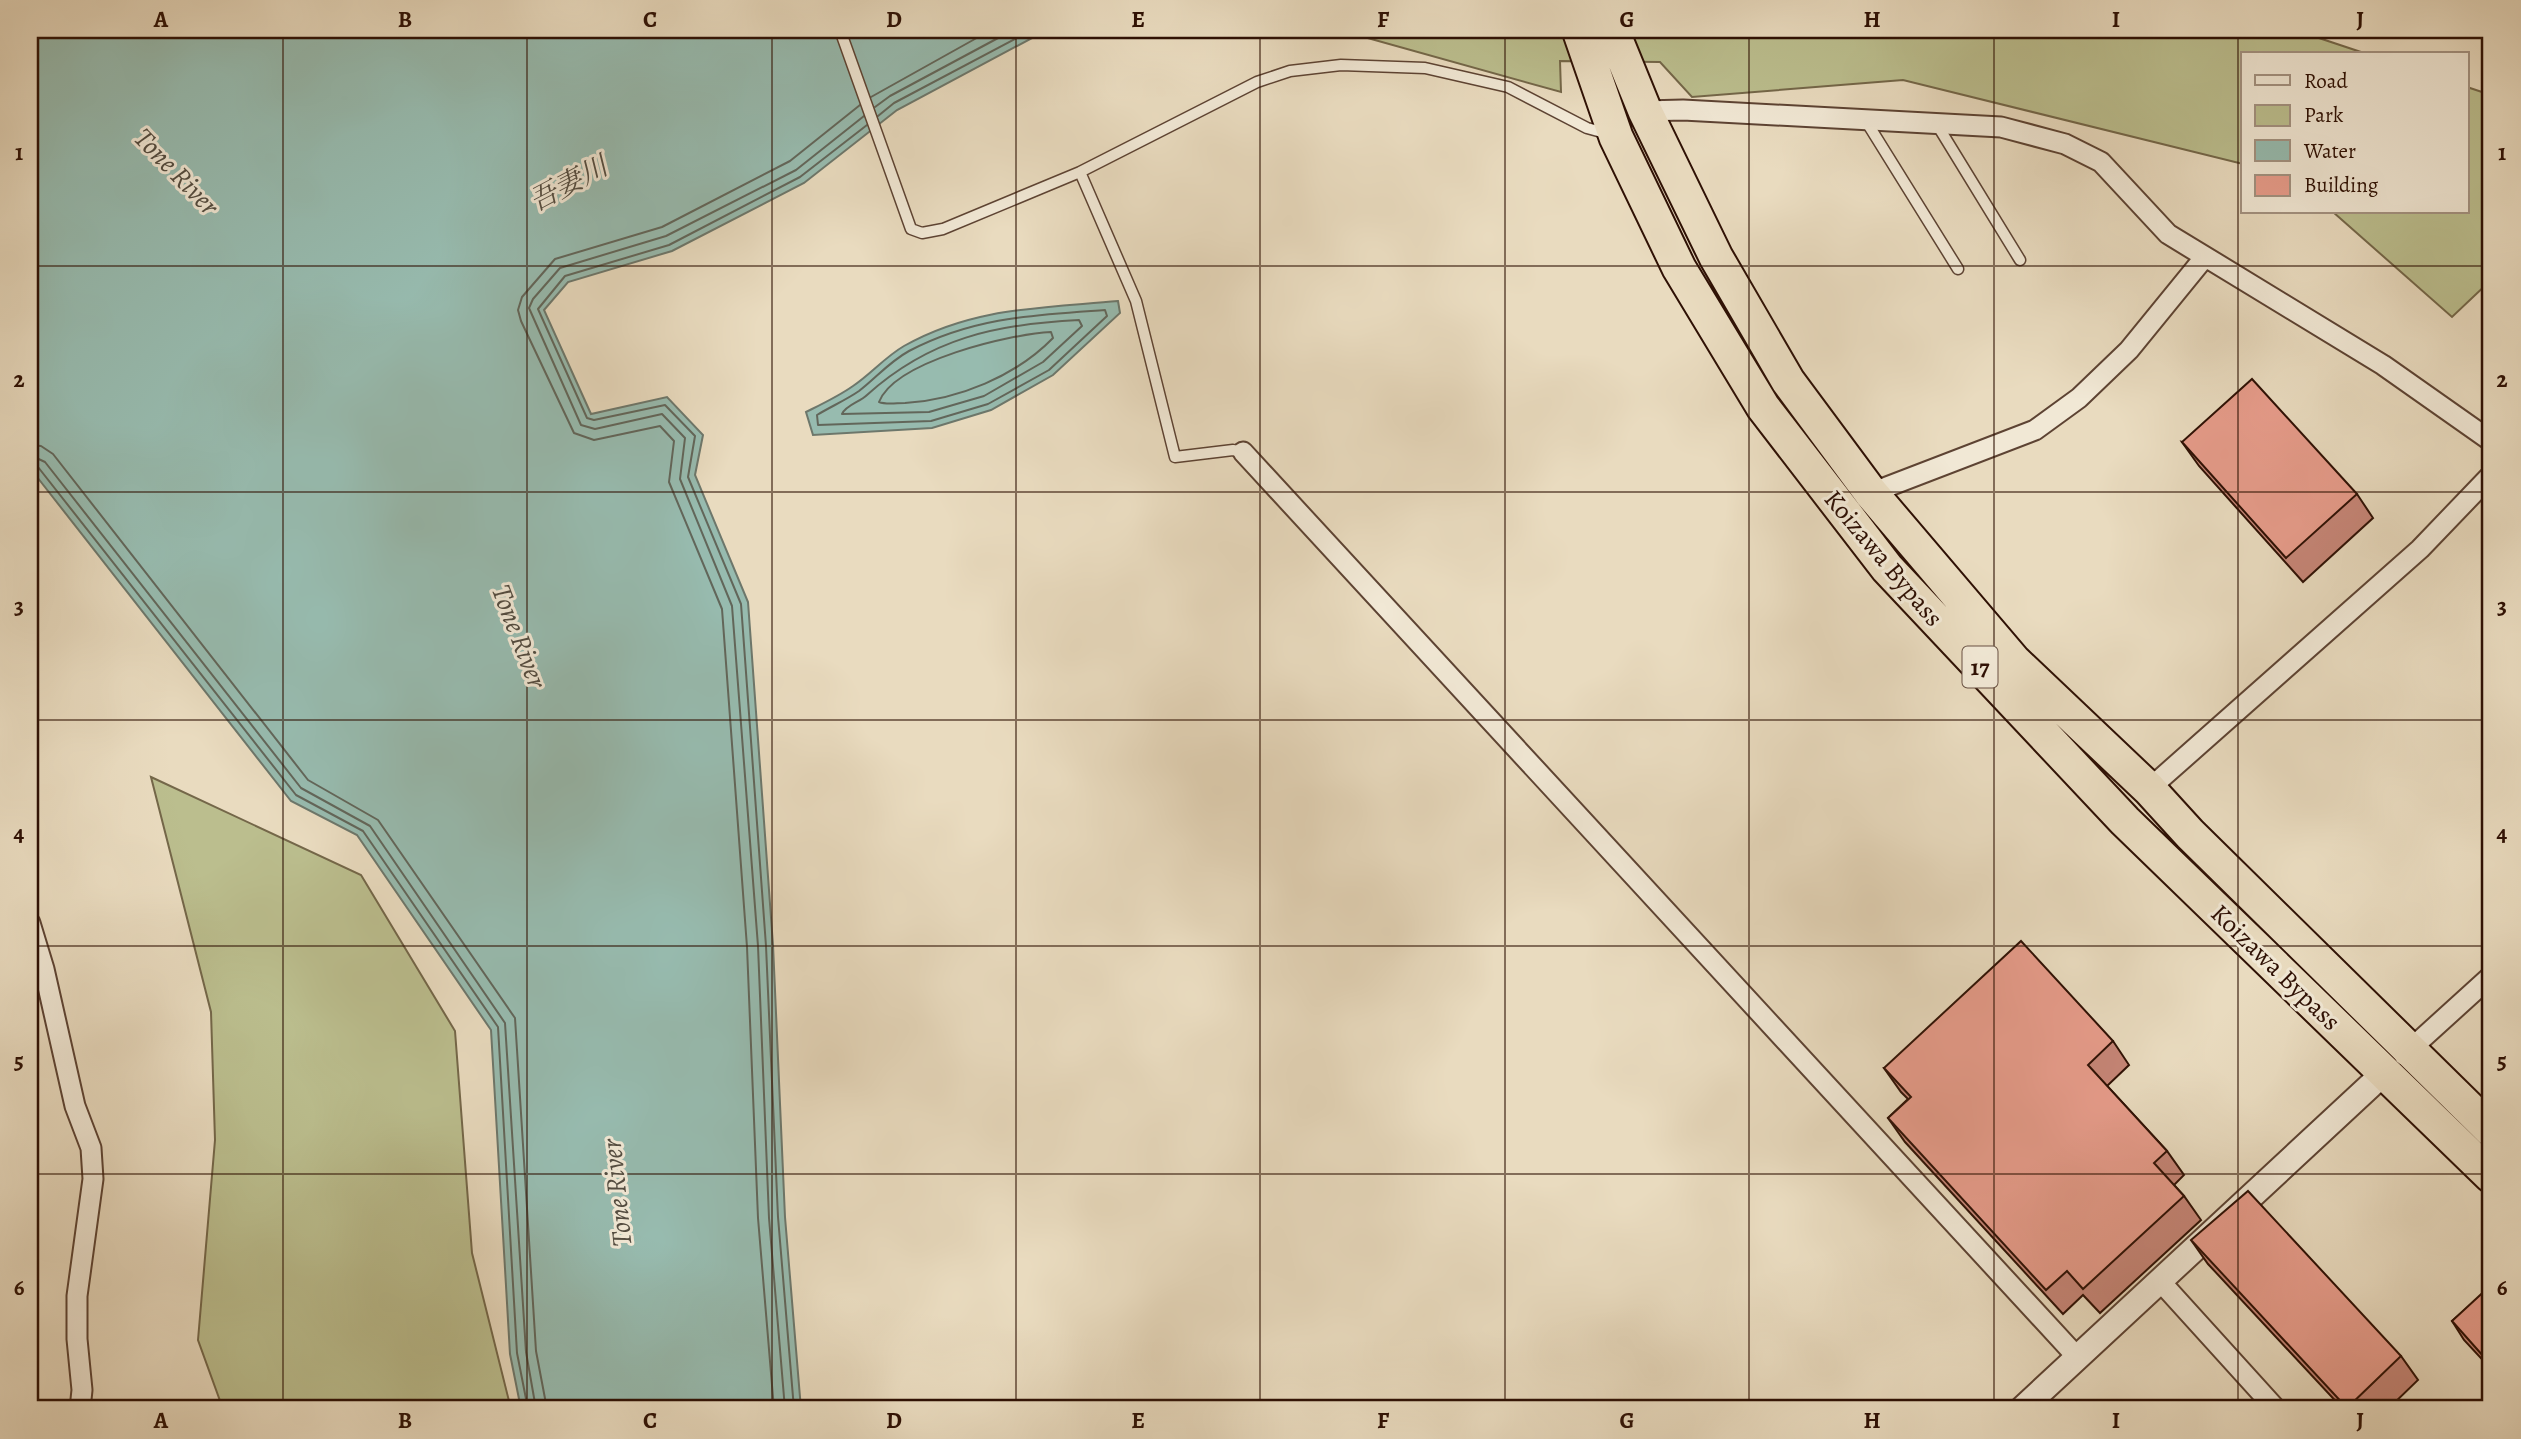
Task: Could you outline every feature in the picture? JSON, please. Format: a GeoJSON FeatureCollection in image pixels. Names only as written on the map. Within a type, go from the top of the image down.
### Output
{"type":"FeatureCollection","features":[{"type":"Feature","properties":{"kind":"highway","name":"Koizawa Bypass"},"geometry":{"type":"LineString","coordinates":[[1578,30],[1616,137],[1679,268],[1763,408],[1887,568],[2125,821],[2397,1061],[2491,1130]]}},
{"type":"Feature","properties":{"kind":"highway","name":"Koizawa Bypass"},"geometry":{"type":"LineString","coordinates":[[1612,30],[1646,111],[1716,257],[1788,381],[1871,493],[2014,660],[2149,789],[2397,1061],[2491,1176]]}},
{"type":"Feature","properties":{"kind":"street"},"geometry":{"type":"LineString","coordinates":[[1646,111],[1683,110],[2001,127],[2065,144],[2101,162],[2168,234],[2383,365],[2491,441]]}},
{"type":"Feature","properties":{"kind":"street"},"geometry":{"type":"LineString","coordinates":[[1871,493],[2035,430],[2079,398],[2129,350],[2204,258]]}},
{"type":"Feature","properties":{"kind":"street"},"geometry":{"type":"LineString","coordinates":[[1243,452],[2078,1358]]}},
{"type":"Feature","properties":{"kind":"street"},"geometry":{"type":"LineString","coordinates":[[2149,789],[2420,549],[2491,475]]}},
{"type":"Feature","properties":{"kind":"street"},"geometry":{"type":"LineString","coordinates":[[30,923],[44,969],[75,1106],[91,1148],[93,1178],[77,1296],[77,1339],[82,1390],[79,1409]]}},
{"type":"Feature","properties":{"kind":"street"},"geometry":{"type":"LineString","coordinates":[[2022,1409],[2491,976]]}},
{"type":"Feature","properties":{"kind":"street"},"geometry":{"type":"LineString","coordinates":[[2160,1281],[2277,1409]]}},
{"type":"Feature","properties":{"kind":"lane"},"geometry":{"type":"LineString","coordinates":[[840,30],[904,213],[911,229],[922,233],[943,229],[1080,172],[1257,82],[1290,71],[1342,65],[1425,68],[1508,87],[1587,128],[1616,137]]}},
{"type":"Feature","properties":{"kind":"lane"},"geometry":{"type":"LineString","coordinates":[[1866,119],[1958,269]]}},
{"type":"Feature","properties":{"kind":"lane"},"geometry":{"type":"LineString","coordinates":[[1936,123],[2020,260]]}},
{"type":"Feature","properties":{"kind":"lane"},"geometry":{"type":"LineString","coordinates":[[1080,172],[1136,301],[1175,457],[1233,450],[1243,452]]}},
{"type":"Feature","properties":{"kind":"green space"},"geometry":{"type":"Polygon","coordinates":[[[1339,30],[2305,30],[2319,38],[2361,52],[2241,52],[2241,164],[1903,80],[1692,97],[1660,62],[1560,61],[1561,92],[1339,30]]]}},
{"type":"Feature","properties":{"kind":"green space"},"geometry":{"type":"Polygon","coordinates":[[[2468,87],[2491,95],[2491,280],[2452,317],[2335,214],[2468,214],[2468,87]]]}},
{"type":"Feature","properties":{"kind":"green space"},"geometry":{"type":"Polygon","coordinates":[[[151,777],[361,875],[455,1031],[472,1253],[511,1409],[223,1409],[198,1340],[215,1140],[211,1012],[151,777]]]}},
{"type":"Feature","properties":{"kind":"water"},"geometry":{"type":"Polygon","coordinates":[[[30,30],[1047,30],[897,110],[804,183],[672,251],[568,282],[544,310],[591,414],[667,397],[703,435],[695,475],[748,602],[773,945],[785,1217],[801,1409],[521,1409],[510,1354],[491,1030],[357,835],[291,801],[30,468],[30,30]]]}},
{"type":"Feature","properties":{"kind":"water"},"geometry":{"type":"Polygon","coordinates":[[[1118,301],[1120,313],[1053,375],[991,410],[932,428],[813,435],[806,412],[848,390],[897,350],[930,333],[982,316],[1035,308],[1118,301]]]}},
{"type":"Feature","properties":{"kind":"building"},"geometry":{"type":"Polygon","coordinates":[[[2252,379],[2357,494],[2286,558],[2182,442],[2252,379]]]}},
{"type":"Feature","properties":{"kind":"building"},"geometry":{"type":"Polygon","coordinates":[[[2021,941],[2113,1041],[2088,1065],[2167,1151],[2154,1163],[2184,1196],[2083,1289],[2067,1271],[2046,1290],[1888,1118],[1911,1097],[1884,1068],[2021,941]]]}},
{"type":"Feature","properties":{"kind":"building"},"geometry":{"type":"Polygon","coordinates":[[[2248,1191],[2401,1356],[2347,1408],[2191,1240],[2248,1191]]]}},
{"type":"Feature","properties":{"kind":"building"},"geometry":{"type":"Polygon","coordinates":[[[2490,1286],[2491,1351],[2484,1357],[2452,1321],[2490,1286]]]}},
{"type":"Feature","properties":{"kind":"water label","name":"Tone River"},"geometry":{"type":"Point","coordinates":[177,171]}},
{"type":"Feature","properties":{"kind":"water label","name":"吾妻川"},"geometry":{"type":"Point","coordinates":[568,183]}},
{"type":"Feature","properties":{"kind":"water label","name":"Tone River"},"geometry":{"type":"Point","coordinates":[520,636]}},
{"type":"Feature","properties":{"kind":"water label","name":"Tone River"},"geometry":{"type":"Point","coordinates":[616,1193]}}]}
